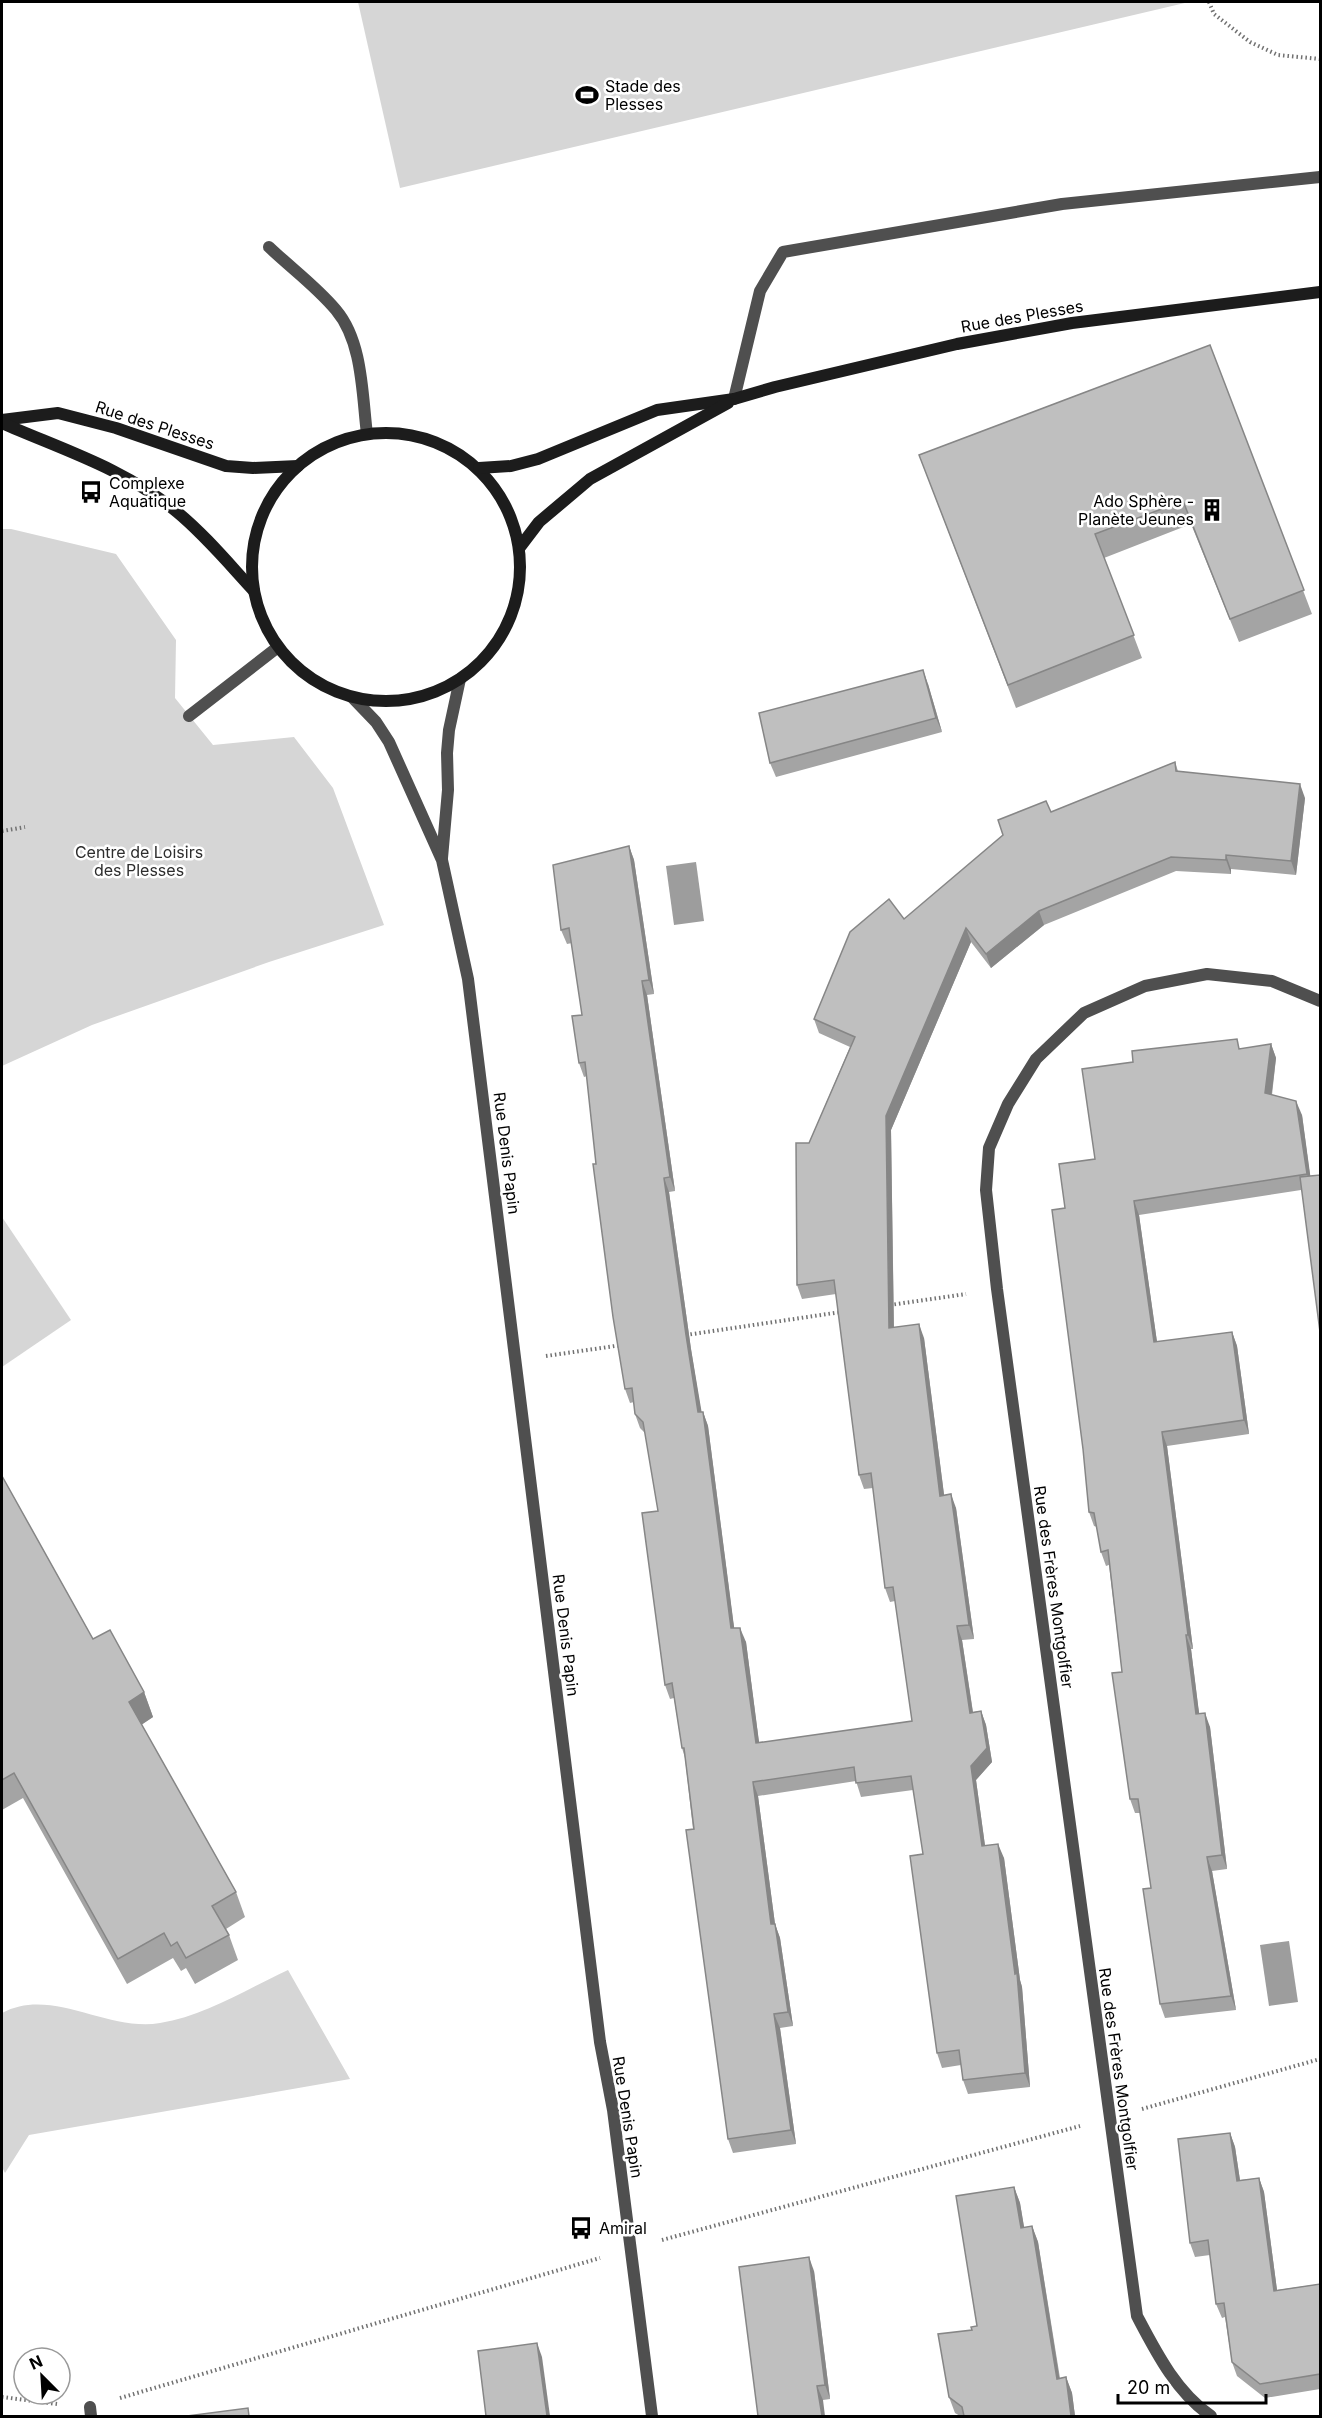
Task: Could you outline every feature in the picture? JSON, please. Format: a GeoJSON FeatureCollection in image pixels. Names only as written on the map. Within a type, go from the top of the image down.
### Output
{"type":"FeatureCollection","features":[{"type":"Feature","properties":{"kind":"street"},"geometry":{"type":"LineString","coordinates":[[734,399],[760,291],[783,252],[1062,204],[1320,177]]}},
{"type":"Feature","properties":{"kind":"street"},"geometry":{"type":"LineString","coordinates":[[269,247],[337,311],[350,334],[357,359],[367,434]]}},
{"type":"Feature","properties":{"kind":"street","name":"Rue des Plesses"},"geometry":{"type":"LineString","coordinates":[[479,468],[511,466],[538,459],[657,410],[734,399],[785,384],[957,344],[1072,323],[1320,292]]}},
{"type":"Feature","properties":{"kind":"street","name":"Rue des Plesses"},"geometry":{"type":"LineString","coordinates":[[520,547],[539,522],[590,479],[734,399]]}},
{"type":"Feature","properties":{"kind":"street","name":"Rue des Plesses"},"geometry":{"type":"LineString","coordinates":[[2,421],[58,413],[116,428],[226,466],[253,468],[298,466]]}},
{"type":"Feature","properties":{"kind":"street","name":"Rue des Plesses"},"geometry":{"type":"LineString","coordinates":[[2,421],[49,444],[101,464],[152,493],[198,530],[254,591]]}},
{"type":"Feature","properties":{"kind":"street"},"geometry":{"type":"LineString","coordinates":[[397,432],[427,438],[454,450],[479,468],[494,485],[506,504],[515,525],[520,547],[521,578],[515,607],[502,635],[484,659],[460,679],[419,697],[374,701],[331,690],[310,679],[278,647],[263,620],[254,591],[252,557],[259,523],[281,482],[298,466],[330,445],[367,434],[397,432]]}},
{"type":"Feature","properties":{"kind":"street"},"geometry":{"type":"LineString","coordinates":[[189,716],[278,647]]}},
{"type":"Feature","properties":{"kind":"street","name":"Rue Denis Papin"},"geometry":{"type":"LineString","coordinates":[[442,860],[448,790],[449,730],[460,679]]}},
{"type":"Feature","properties":{"kind":"street","name":"Rue Denis Papin"},"geometry":{"type":"LineString","coordinates":[[352,697],[376,722],[389,742],[442,860],[468,979],[600,2042],[613,2110],[652,2416]]}},
{"type":"Feature","properties":{"kind":"street","name":"Rue des Frères Montgolfier"},"geometry":{"type":"LineString","coordinates":[[1210,2416],[1197,2407],[1162,2364],[1137,2316],[997,1289],[986,1190],[989,1148],[1008,1104],[1036,1059],[1084,1013],[1145,986],[1207,974],[1272,981],[1320,1001]]}},
{"type":"Feature","properties":{"kind":"path"},"geometry":{"type":"LineString","coordinates":[[1209,2],[1214,14],[1250,42],[1278,55],[1320,59]]}},
{"type":"Feature","properties":{"kind":"path"},"geometry":{"type":"LineString","coordinates":[[2,831],[25,827]]}},
{"type":"Feature","properties":{"kind":"path"},"geometry":{"type":"LineString","coordinates":[[880,1306],[997,1289]]}},
{"type":"Feature","properties":{"kind":"path"},"geometry":{"type":"LineString","coordinates":[[680,1336],[844,1312]]}},
{"type":"Feature","properties":{"kind":"path"},"geometry":{"type":"LineString","coordinates":[[516,1360],[633,1343]]}},
{"type":"Feature","properties":{"kind":"green space","name":"Stade des Plesses"},"geometry":{"type":"Polygon","coordinates":[[[358,2],[1189,2],[400,188],[358,2]]]}},
{"type":"Feature","properties":{"kind":"green space","name":"Centre de Loisirs des Plesses"},"geometry":{"type":"Polygon","coordinates":[[[2,529],[11,529],[116,554],[176,640],[175,698],[213,745],[294,737],[333,788],[384,925],[269,962],[92,1025],[2,1066],[2,529]]]}},
{"type":"Feature","properties":{"kind":"green space"},"geometry":{"type":"Polygon","coordinates":[[[2,1217],[71,1320],[2,1367],[2,1217]]]}},
{"type":"Feature","properties":{"kind":"green space"},"geometry":{"type":"Polygon","coordinates":[[[288,1970],[350,2079],[29,2135],[5,2173],[2,2167],[2,2013],[21,2006],[40,2004],[120,2021],[140,2024],[160,2023],[209,2008],[288,1970]]]}},
{"type":"Feature","properties":{"kind":"shaded area"},"geometry":{"type":"Polygon","coordinates":[[[696,862],[704,921],[674,925],[666,866],[696,862]]]}},
{"type":"Feature","properties":{"kind":"shaded area"},"geometry":{"type":"Polygon","coordinates":[[[1289,1941],[1298,2002],[1269,2006],[1260,1945],[1289,1941]]]}},
{"type":"Feature","properties":{"kind":"building"},"geometry":{"type":"Polygon","coordinates":[[[1210,345],[1304,590],[1230,619],[1183,501],[1095,534],[1134,635],[1008,685],[919,455],[1210,345]]]}},
{"type":"Feature","properties":{"kind":"building"},"geometry":{"type":"Polygon","coordinates":[[[923,670],[936,718],[770,763],[759,713],[923,670]]]}},
{"type":"Feature","properties":{"kind":"building"},"geometry":{"type":"Polygon","coordinates":[[[1175,762],[1176,771],[1300,784],[1291,861],[1226,855],[1226,860],[1171,857],[1039,911],[986,954],[966,928],[886,1116],[889,1328],[919,1324],[940,1496],[951,1494],[969,1625],[957,1626],[970,1713],[981,1711],[987,1748],[971,1766],[982,1846],[998,1844],[1015,1974],[1017,1973],[1025,2073],[963,2080],[959,2050],[937,2053],[910,1856],[923,1854],[911,1776],[856,1783],[854,1767],[753,1782],[771,1924],[775,1924],[788,2012],[774,2014],[791,2130],[728,2139],[686,1830],[694,1829],[684,1748],[682,1748],[672,1683],[665,1685],[642,1513],[658,1511],[643,1422],[635,1414],[632,1388],[625,1389],[613,1317],[593,1164],[596,1164],[585,1062],[579,1063],[572,1016],[582,1015],[569,928],[561,930],[553,865],[629,846],[649,980],[642,981],[670,1177],[664,1178],[686,1335],[698,1412],[703,1412],[731,1628],[740,1628],[756,1743],[912,1721],[893,1587],[885,1588],[871,1473],[859,1475],[834,1280],[797,1285],[796,1143],[809,1143],[855,1037],[814,1019],[850,932],[889,899],[904,919],[1003,835],[998,820],[1046,801],[1051,812],[1175,762]]]}},
{"type":"Feature","properties":{"kind":"building"},"geometry":{"type":"Polygon","coordinates":[[[1237,1039],[1239,1049],[1271,1044],[1265,1093],[1296,1101],[1307,1174],[1134,1201],[1154,1342],[1232,1332],[1244,1420],[1162,1432],[1196,1714],[1205,1713],[1222,1855],[1207,1857],[1231,1996],[1160,2004],[1143,1889],[1151,1888],[1138,1799],[1130,1799],[1112,1673],[1122,1672],[1108,1550],[1101,1552],[1094,1513],[1089,1512],[1052,1210],[1065,1208],[1059,1164],[1095,1159],[1082,1069],[1133,1062],[1132,1051],[1237,1039]]]}},
{"type":"Feature","properties":{"kind":"building"},"geometry":{"type":"Polygon","coordinates":[[[1320,1175],[1320,1332],[1300,1177],[1320,1175]]]}},
{"type":"Feature","properties":{"kind":"building"},"geometry":{"type":"Polygon","coordinates":[[[2,1476],[93,1639],[110,1630],[144,1692],[129,1702],[236,1892],[212,1906],[229,1935],[186,1958],[177,1942],[171,1946],[164,1933],[118,1959],[14,1773],[2,1780],[2,1476]]]}},
{"type":"Feature","properties":{"kind":"building"},"geometry":{"type":"Polygon","coordinates":[[[1230,2133],[1237,2181],[1259,2178],[1274,2291],[1320,2284],[1320,2374],[1260,2384],[1232,2362],[1224,2303],[1216,2304],[1208,2240],[1190,2243],[1178,2139],[1230,2133]]]}},
{"type":"Feature","properties":{"kind":"building"},"geometry":{"type":"Polygon","coordinates":[[[1014,2187],[1021,2228],[1032,2226],[1057,2379],[1066,2377],[1071,2416],[964,2416],[962,2407],[949,2397],[938,2334],[972,2330],[971,2327],[977,2326],[956,2196],[1014,2187]]]}},
{"type":"Feature","properties":{"kind":"building"},"geometry":{"type":"Polygon","coordinates":[[[809,2257],[825,2385],[817,2386],[822,2416],[758,2416],[739,2267],[809,2257]]]}},
{"type":"Feature","properties":{"kind":"building"},"geometry":{"type":"Polygon","coordinates":[[[537,2343],[547,2416],[486,2416],[478,2351],[537,2343]]]}},
{"type":"Feature","properties":{"kind":"building"},"geometry":{"type":"Polygon","coordinates":[[[248,2408],[249,2416],[187,2416],[248,2408]]]}},
{"type":"Feature","properties":{"kind":"place","name":"Stade des Plesses"},"geometry":{"type":"Point","coordinates":[587,95]}},
{"type":"Feature","properties":{"kind":"place","name":"Complexe Aquatique"},"geometry":{"type":"Point","coordinates":[91,492]}},
{"type":"Feature","properties":{"kind":"place","name":"Ado Sphère - Planète Jeunes"},"geometry":{"type":"Point","coordinates":[1212,510]}},
{"type":"Feature","properties":{"kind":"place","name":"Amiral"},"geometry":{"type":"Point","coordinates":[581,2228]}}]}
